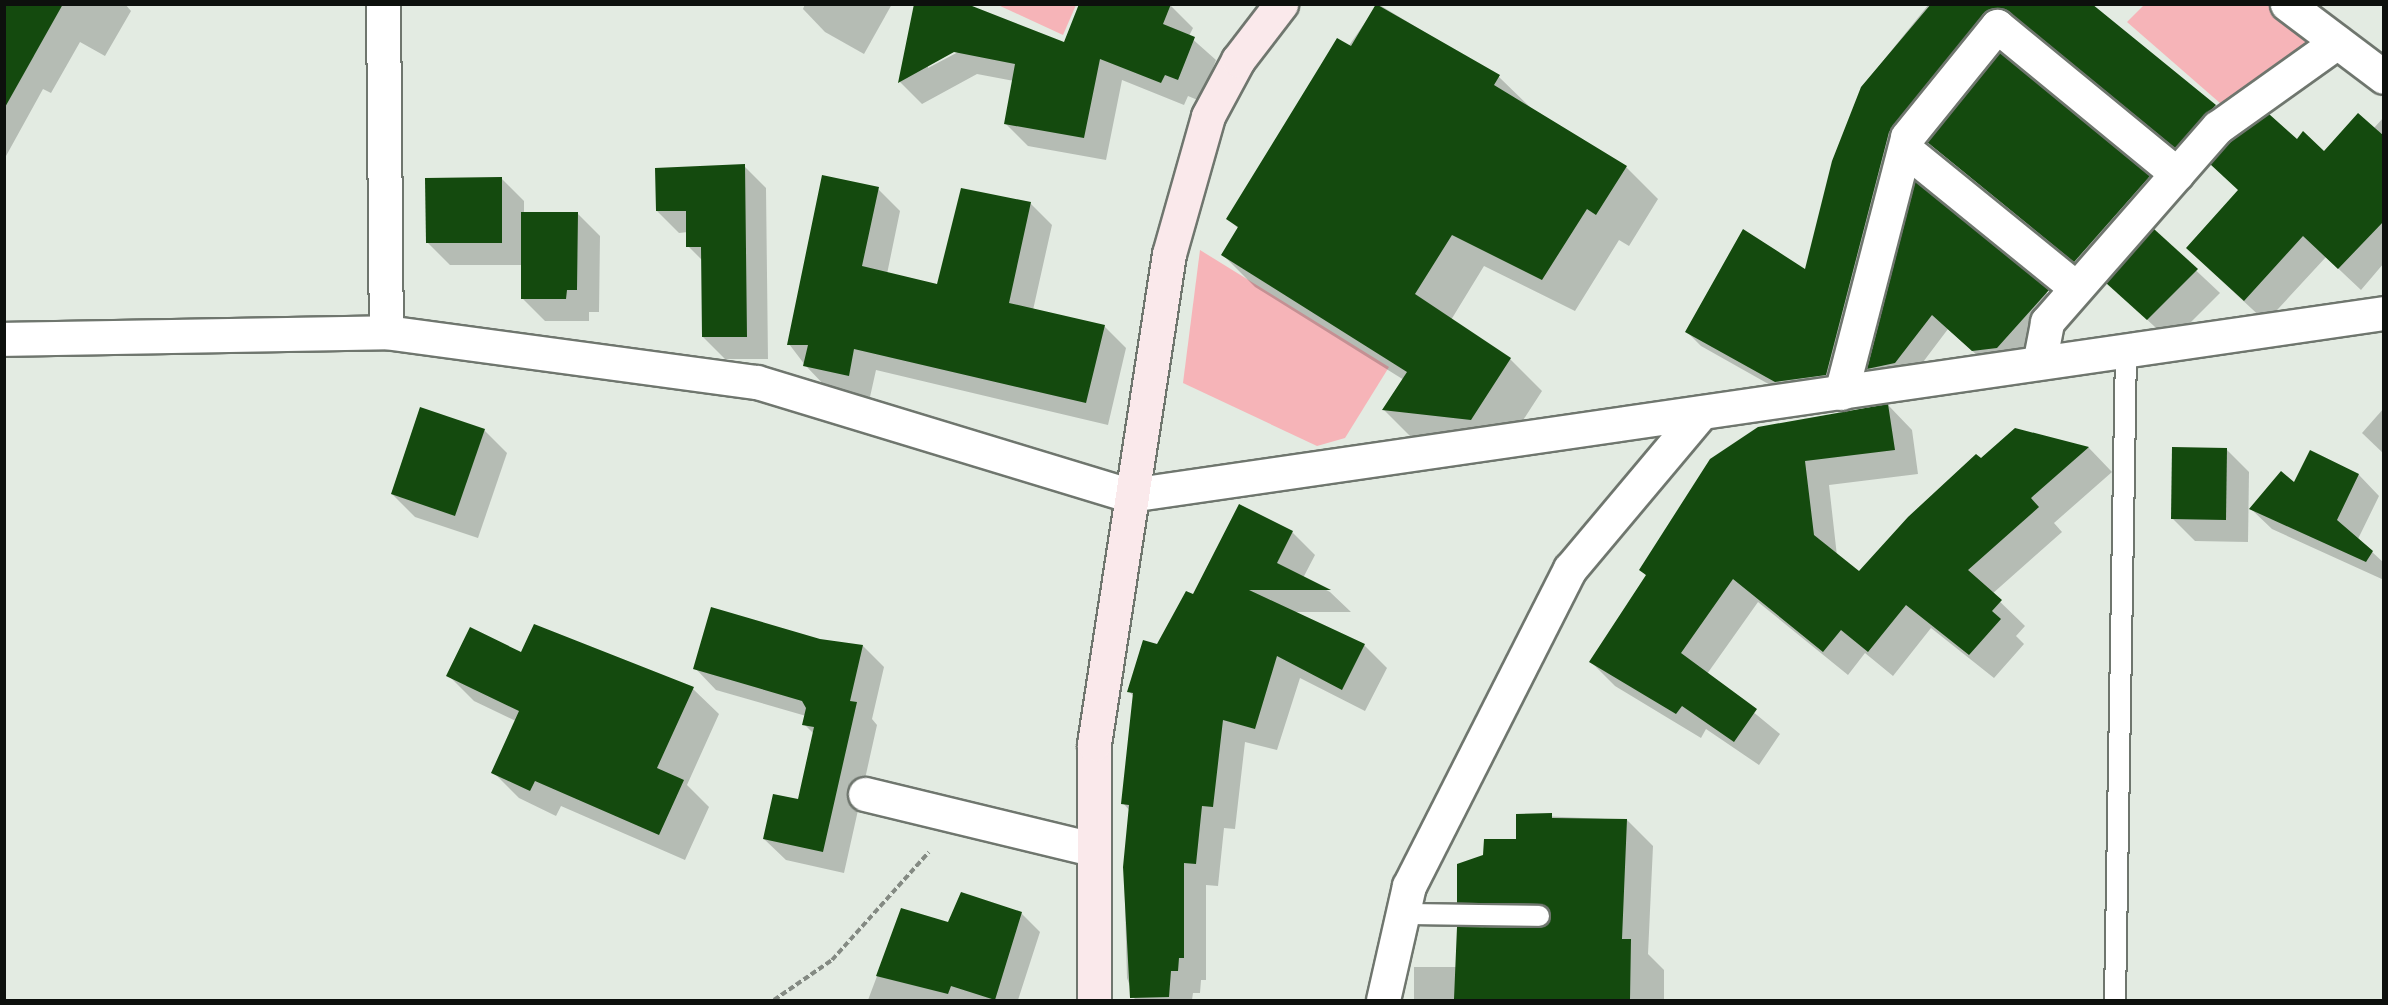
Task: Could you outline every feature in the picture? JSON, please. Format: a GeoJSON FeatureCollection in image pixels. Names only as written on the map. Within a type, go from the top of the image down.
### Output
{"type":"FeatureCollection","features":[{"type":"Feature","properties":{"kind":"street"},"geometry":{"type":"LineString","coordinates":[[383,4],[386,332]]}},
{"type":"Feature","properties":{"kind":"street"},"geometry":{"type":"LineString","coordinates":[[1094,1000],[1092,849],[1094,744],[1130,495],[1169,254],[1194,156],[1233,70],[1281,4]]}},
{"type":"Feature","properties":{"kind":"street"},"geometry":{"type":"LineString","coordinates":[[2287,4],[2384,77]]}},
{"type":"Feature","properties":{"kind":"street"},"geometry":{"type":"LineString","coordinates":[[1841,393],[1907,137],[1997,26],[2177,174]]}},
{"type":"Feature","properties":{"kind":"street"},"geometry":{"type":"LineString","coordinates":[[2040,359],[2047,321],[2218,127],[2337,42]]}},
{"type":"Feature","properties":{"kind":"street"},"geometry":{"type":"LineString","coordinates":[[1905,149],[2075,287]]}},
{"type":"Feature","properties":{"kind":"street"},"geometry":{"type":"LineString","coordinates":[[4,339],[386,332],[757,382],[1130,495],[1841,393],[2040,359],[2384,313]]}},
{"type":"Feature","properties":{"kind":"street"},"geometry":{"type":"LineString","coordinates":[[1383,1000],[1409,886],[1570,569],[1701,413]]}},
{"type":"Feature","properties":{"kind":"street"},"geometry":{"type":"LineString","coordinates":[[865,794],[1092,849]]}},
{"type":"Feature","properties":{"kind":"lane"},"geometry":{"type":"LineString","coordinates":[[2115,1000],[2126,348]]}},
{"type":"Feature","properties":{"kind":"lane"},"geometry":{"type":"LineString","coordinates":[[1402,914],[1539,916]]}},
{"type":"Feature","properties":{"kind":"path"},"geometry":{"type":"LineString","coordinates":[[774,1000],[832,960],[959,817]]}},
{"type":"Feature","properties":{"kind":"shaded area"},"geometry":{"type":"Polygon","coordinates":[[[998,5],[1076,5],[1063,35],[998,5]]]}},
{"type":"Feature","properties":{"kind":"shaded area"},"geometry":{"type":"Polygon","coordinates":[[[2144,5],[2267,5],[2315,43],[2228,110],[2127,22],[2144,5]]]}},
{"type":"Feature","properties":{"kind":"shaded area"},"geometry":{"type":"Polygon","coordinates":[[[1200,250],[1389,367],[1345,438],[1317,446],[1183,383],[1200,250]]]}},
{"type":"Feature","properties":{"kind":"building"},"geometry":{"type":"Polygon","coordinates":[[[4,4],[63,4],[4,109],[4,4]]]}},
{"type":"Feature","properties":{"kind":"building"},"geometry":{"type":"Polygon","coordinates":[[[914,4],[967,4],[1064,42],[1079,4],[1171,4],[1163,24],[1195,37],[1178,80],[1165,75],[1161,83],[1100,59],[1084,138],[1004,124],[1015,64],[954,52],[898,83],[914,4]]]}},
{"type":"Feature","properties":{"kind":"building"},"geometry":{"type":"Polygon","coordinates":[[[1376,4],[1500,75],[1494,85],[1627,166],[1596,215],[1587,209],[1542,280],[1452,235],[1415,294],[1511,358],[1471,420],[1382,410],[1407,372],[1221,255],[1238,227],[1226,219],[1337,38],[1351,46],[1376,4]]]}},
{"type":"Feature","properties":{"kind":"building"},"geometry":{"type":"Polygon","coordinates":[[[1931,4],[2092,4],[2216,105],[2175,148],[2009,12],[1990,9],[1889,132],[1826,375],[1775,382],[1685,332],[1743,229],[1805,269],[1832,161],[1861,87],[1931,4]]]}},
{"type":"Feature","properties":{"kind":"building"},"geometry":{"type":"Polygon","coordinates":[[[2000,52],[2150,176],[2074,262],[1927,142],[2000,52]]]}},
{"type":"Feature","properties":{"kind":"building"},"geometry":{"type":"Polygon","coordinates":[[[2358,113],[2384,136],[2384,221],[2338,269],[2303,236],[2244,301],[2186,248],[2238,190],[2210,164],[2231,141],[2269,114],[2297,139],[2303,131],[2324,151],[2358,113]]]}},
{"type":"Feature","properties":{"kind":"building"},"geometry":{"type":"Polygon","coordinates":[[[745,164],[747,337],[702,337],[701,247],[686,247],[686,211],[656,211],[655,168],[745,164]]]}},
{"type":"Feature","properties":{"kind":"building"},"geometry":{"type":"Polygon","coordinates":[[[822,175],[879,187],[862,266],[937,284],[961,188],[1031,202],[1009,303],[1105,325],[1086,403],[854,349],[849,376],[803,366],[808,345],[787,345],[822,175]]]}},
{"type":"Feature","properties":{"kind":"building"},"geometry":{"type":"Polygon","coordinates":[[[502,177],[502,243],[426,243],[425,178],[502,177]]]}},
{"type":"Feature","properties":{"kind":"building"},"geometry":{"type":"Polygon","coordinates":[[[1915,181],[2049,290],[1997,348],[1972,351],[1932,315],[1895,363],[1867,369],[1915,181]]]}},
{"type":"Feature","properties":{"kind":"building"},"geometry":{"type":"Polygon","coordinates":[[[521,212],[578,212],[577,290],[567,290],[566,299],[521,299],[521,212]]]}},
{"type":"Feature","properties":{"kind":"building"},"geometry":{"type":"Polygon","coordinates":[[[2154,229],[2198,269],[2147,320],[2106,283],[2154,229]]]}},
{"type":"Feature","properties":{"kind":"building"},"geometry":{"type":"Polygon","coordinates":[[[1888,404],[1895,450],[1805,461],[1814,535],[1859,571],[1908,517],[1976,454],[1981,458],[2015,428],[2089,447],[2031,498],[2039,507],[1968,570],[2002,600],[1992,611],[2001,619],[1969,655],[1906,605],[1868,652],[1841,630],[1823,652],[1733,579],[1681,653],[1757,709],[1734,742],[1682,706],[1676,714],[1589,662],[1646,575],[1639,570],[1710,459],[1758,427],[1888,404]]]}},
{"type":"Feature","properties":{"kind":"building"},"geometry":{"type":"Polygon","coordinates":[[[420,407],[485,429],[455,516],[391,494],[420,407]]]}},
{"type":"Feature","properties":{"kind":"building"},"geometry":{"type":"Polygon","coordinates":[[[2172,447],[2227,448],[2226,520],[2171,519],[2172,447]]]}},
{"type":"Feature","properties":{"kind":"building"},"geometry":{"type":"Polygon","coordinates":[[[2310,450],[2359,474],[2337,520],[2373,551],[2366,562],[2249,509],[2281,471],[2294,482],[2310,450]]]}},
{"type":"Feature","properties":{"kind":"building"},"geometry":{"type":"Polygon","coordinates":[[[1239,504],[1293,531],[1277,563],[1331,590],[1249,590],[1365,644],[1342,690],[1277,656],[1255,729],[1223,720],[1213,807],[1202,806],[1196,864],[1184,863],[1184,958],[1179,958],[1178,971],[1171,971],[1169,997],[1130,998],[1123,867],[1129,805],[1121,804],[1133,693],[1127,692],[1143,640],[1157,644],[1186,591],[1193,594],[1239,504]]]}},
{"type":"Feature","properties":{"kind":"building"},"geometry":{"type":"Polygon","coordinates":[[[711,607],[820,639],[863,645],[850,701],[857,702],[823,852],[763,839],[773,794],[798,799],[814,727],[802,725],[806,708],[802,701],[693,669],[711,607]]]}},
{"type":"Feature","properties":{"kind":"building"},"geometry":{"type":"Polygon","coordinates":[[[534,624],[694,687],[657,768],[684,780],[659,835],[535,781],[530,791],[491,773],[519,711],[446,676],[470,627],[521,652],[534,624]]]}},
{"type":"Feature","properties":{"kind":"building"},"geometry":{"type":"Polygon","coordinates":[[[1552,813],[1552,818],[1627,819],[1622,939],[1631,939],[1630,1000],[1454,999],[1457,927],[1539,928],[1551,917],[1540,904],[1457,903],[1457,864],[1483,855],[1484,839],[1516,839],[1516,814],[1552,813]]]}},
{"type":"Feature","properties":{"kind":"building"},"geometry":{"type":"Polygon","coordinates":[[[961,892],[1022,912],[995,1000],[951,986],[948,994],[876,976],[901,908],[948,922],[961,892]]]}}]}
